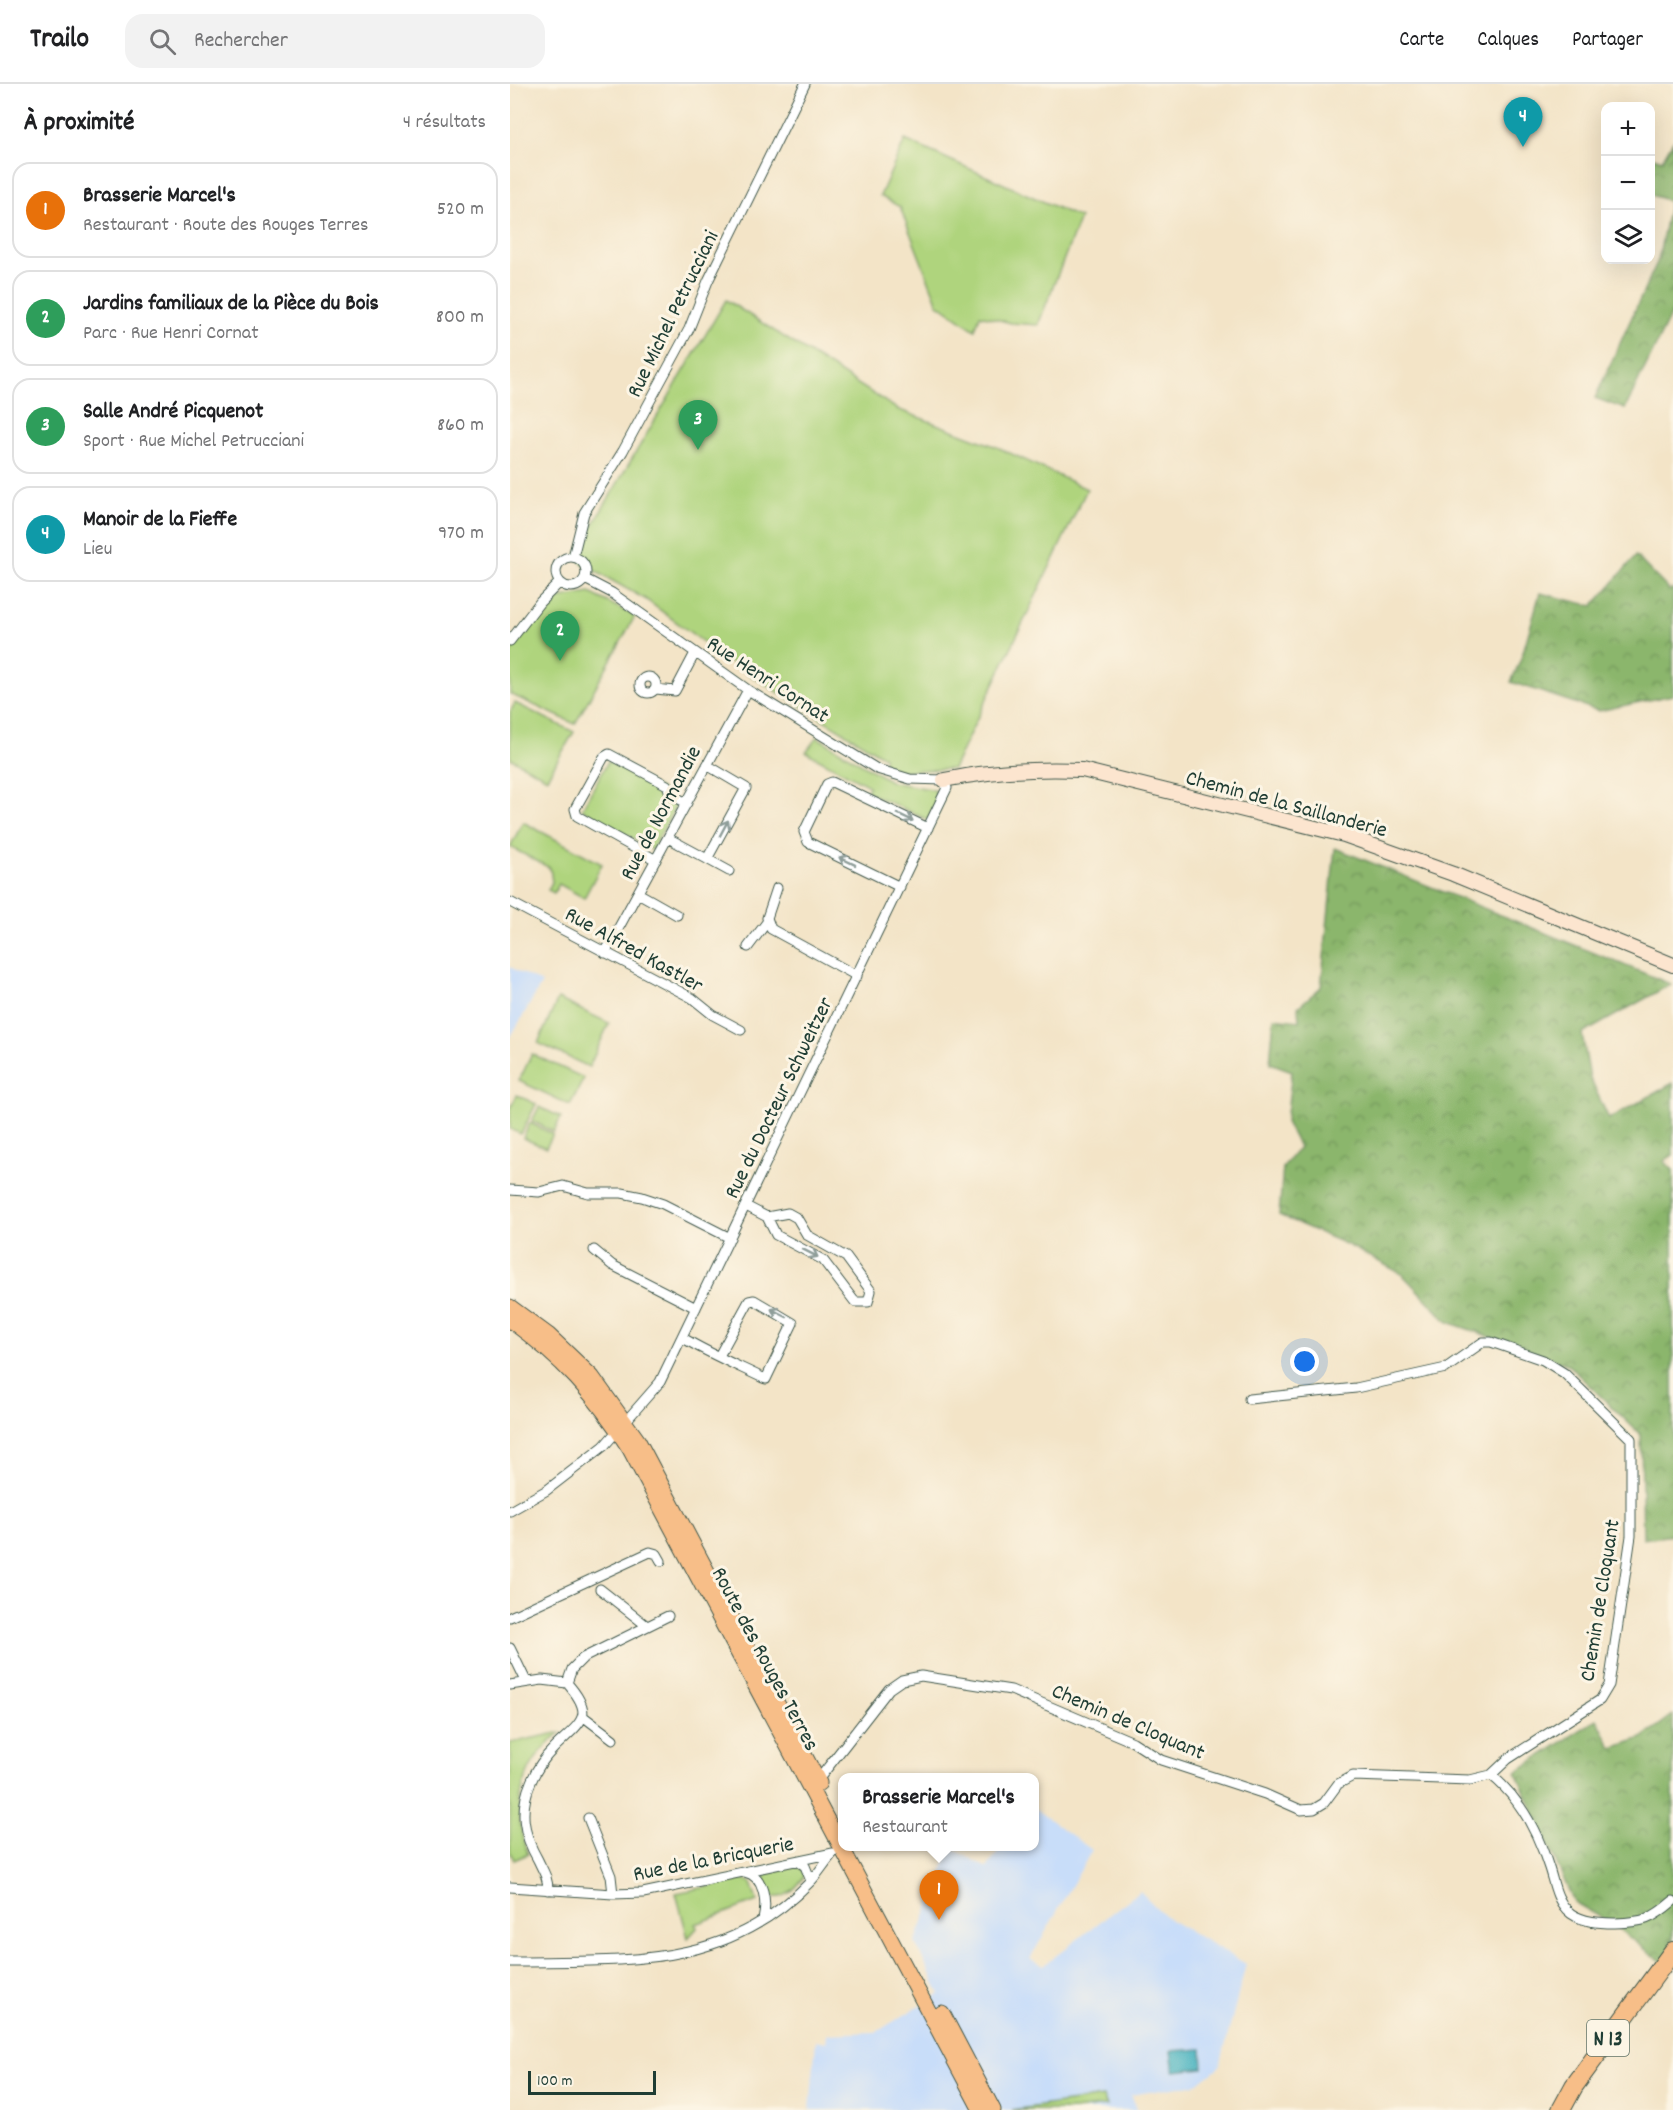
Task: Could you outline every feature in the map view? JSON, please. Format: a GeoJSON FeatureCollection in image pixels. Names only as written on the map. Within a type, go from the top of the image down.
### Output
{"type":"FeatureCollection","features":[{"type":"Feature","properties":{"kind":"highway","name":"N 13"},"geometry":{"type":"LineString","coordinates":[[1561,2110],[1574,2085],[1673,1950]]}},
{"type":"Feature","properties":{"kind":"highway","name":"N 13"},"geometry":{"type":"LineString","coordinates":[[1572,2110],[1582,2091],[1673,1969]]}},
{"type":"Feature","properties":{"kind":"main road","name":"Route des Rouges Terres"},"geometry":{"type":"LineString","coordinates":[[510,1307],[548,1335],[592,1377],[622,1427],[838,1838]]}},
{"type":"Feature","properties":{"kind":"main road","name":"Route des Rouges Terres"},"geometry":{"type":"LineString","coordinates":[[510,1320],[589,1389],[650,1462],[838,1818]]}},
{"type":"Feature","properties":{"kind":"main road","name":"Route des Rouges Terres"},"geometry":{"type":"LineString","coordinates":[[845,1851],[981,2110]]}},
{"type":"Feature","properties":{"kind":"main road","name":"Route des Rouges Terres"},"geometry":{"type":"LineString","coordinates":[[845,1851],[993,2110]]}},
{"type":"Feature","properties":{"kind":"street","name":"Rue Michel Petrucciani"},"geometry":{"type":"LineString","coordinates":[[573,557],[584,513],[628,443],[689,329],[708,281],[805,84]]}},
{"type":"Feature","properties":{"kind":"street"},"geometry":{"type":"LineString","coordinates":[[573,557],[581,560],[587,573],[585,579],[573,587],[560,582],[556,570],[558,563],[573,557]]}},
{"type":"Feature","properties":{"kind":"street","name":"Rue Henri Cornat"},"geometry":{"type":"LineString","coordinates":[[585,579],[612,593],[748,690],[877,770],[910,779],[944,780]]}},
{"type":"Feature","properties":{"kind":"street"},"geometry":{"type":"LineString","coordinates":[[510,641],[540,602],[560,582]]}},
{"type":"Feature","properties":{"kind":"street"},"geometry":{"type":"LineString","coordinates":[[656,689],[675,691],[695,653]]}},
{"type":"Feature","properties":{"kind":"street","name":"Rue de Normandie"},"geometry":{"type":"LineString","coordinates":[[605,952],[748,690]]}},
{"type":"Feature","properties":{"kind":"street"},"geometry":{"type":"LineString","coordinates":[[656,860],[577,816],[575,809],[604,757],[609,754],[667,785],[671,795],[687,803]]}},
{"type":"Feature","properties":{"kind":"street"},"geometry":{"type":"LineString","coordinates":[[707,765],[746,788],[707,859]]}},
{"type":"Feature","properties":{"kind":"street","name":"Chemin de la Saillanderie"},"geometry":{"type":"LineString","coordinates":[[944,780],[959,776],[1038,770],[1082,770],[1344,835],[1453,874],[1673,965]]}},
{"type":"Feature","properties":{"kind":"street","name":"Rue du Docteur Schweitzer"},"geometry":{"type":"LineString","coordinates":[[510,1511],[547,1490],[622,1427],[631,1412],[652,1392],[683,1338],[946,793],[944,780]]}},
{"type":"Feature","properties":{"kind":"street"},"geometry":{"type":"LineString","coordinates":[[900,887],[808,842],[804,832],[808,822],[827,784],[832,782],[928,828]]}},
{"type":"Feature","properties":{"kind":"street"},"geometry":{"type":"LineString","coordinates":[[668,838],[729,871]]}},
{"type":"Feature","properties":{"kind":"street"},"geometry":{"type":"LineString","coordinates":[[748,947],[767,922],[777,888]]}},
{"type":"Feature","properties":{"kind":"street"},"geometry":{"type":"LineString","coordinates":[[638,893],[677,915]]}},
{"type":"Feature","properties":{"kind":"street","name":"Rue Alfred Kastler"},"geometry":{"type":"LineString","coordinates":[[510,902],[692,998],[713,1015],[741,1030]]}},
{"type":"Feature","properties":{"kind":"street"},"geometry":{"type":"LineString","coordinates":[[767,922],[771,929],[857,976]]}},
{"type":"Feature","properties":{"kind":"street"},"geometry":{"type":"LineString","coordinates":[[510,1190],[539,1192],[562,1186],[588,1193],[642,1197],[663,1204],[729,1239]]}},
{"type":"Feature","properties":{"kind":"street"},"geometry":{"type":"LineString","coordinates":[[746,1206],[767,1217],[776,1235],[823,1260],[855,1302],[868,1302],[871,1291],[846,1257],[807,1235],[796,1218],[788,1213],[767,1217]]}},
{"type":"Feature","properties":{"kind":"street"},"geometry":{"type":"LineString","coordinates":[[594,1250],[612,1265],[696,1308]]}},
{"type":"Feature","properties":{"kind":"street"},"geometry":{"type":"LineString","coordinates":[[683,1338],[719,1356],[766,1379],[793,1323],[754,1300],[746,1304],[719,1356]]}},
{"type":"Feature","properties":{"kind":"street","name":"Chemin de Cloquant"},"geometry":{"type":"LineString","coordinates":[[818,1780],[889,1689],[902,1680],[921,1676],[1011,1690],[1133,1742],[1161,1760],[1265,1794],[1301,1810],[1314,1809],[1324,1803],[1338,1784],[1353,1776],[1470,1780],[1491,1775],[1508,1759],[1600,1700],[1609,1685],[1631,1536],[1631,1439],[1564,1373],[1543,1360],[1491,1342],[1483,1342],[1446,1368],[1356,1388],[1250,1399]]}},
{"type":"Feature","properties":{"kind":"street"},"geometry":{"type":"LineString","coordinates":[[510,1617],[650,1552],[657,1554],[661,1561]]}},
{"type":"Feature","properties":{"kind":"street"},"geometry":{"type":"LineString","coordinates":[[600,1589],[647,1626]]}},
{"type":"Feature","properties":{"kind":"street"},"geometry":{"type":"LineString","coordinates":[[567,1683],[578,1662],[668,1616]]}},
{"type":"Feature","properties":{"kind":"street"},"geometry":{"type":"LineString","coordinates":[[510,1648],[526,1681]]}},
{"type":"Feature","properties":{"kind":"street"},"geometry":{"type":"LineString","coordinates":[[510,1684],[555,1680],[567,1683],[582,1703],[584,1717],[575,1731],[548,1755],[531,1781],[526,1796],[523,1823],[525,1834],[548,1880],[548,1890]]}},
{"type":"Feature","properties":{"kind":"street"},"geometry":{"type":"LineString","coordinates":[[584,1717],[614,1739]]}},
{"type":"Feature","properties":{"kind":"street"},"geometry":{"type":"LineString","coordinates":[[1491,1775],[1524,1810],[1549,1866],[1558,1898],[1568,1912],[1579,1918],[1602,1923],[1641,1922],[1655,1916],[1673,1901]]}},
{"type":"Feature","properties":{"kind":"street"},"geometry":{"type":"LineString","coordinates":[[588,1818],[612,1876],[613,1894]]}},
{"type":"Feature","properties":{"kind":"street","name":"Rue de la Bricquerie"},"geometry":{"type":"LineString","coordinates":[[510,1887],[613,1894],[643,1893],[838,1850]]}},
{"type":"Feature","properties":{"kind":"street"},"geometry":{"type":"LineString","coordinates":[[510,1962],[659,1958],[717,1943],[763,1920],[792,1898],[842,1851]]}},
{"type":"Feature","properties":{"kind":"street"},"geometry":{"type":"LineString","coordinates":[[796,1861],[805,1866],[811,1881]]}},
{"type":"Feature","properties":{"kind":"street"},"geometry":{"type":"LineString","coordinates":[[760,1886],[762,1877],[769,1867]]}},
{"type":"Feature","properties":{"kind":"street"},"geometry":{"type":"LineString","coordinates":[[745,1872],[756,1877],[766,1898],[763,1920]]}},
{"type":"Feature","properties":{"kind":"street"},"geometry":{"type":"LineString","coordinates":[[766,1898],[778,1900],[792,1898]]}},
{"type":"Feature","properties":{"kind":"shaded area"},"geometry":{"type":"Polygon","coordinates":[[[510,967],[542,983],[510,1038],[510,967]]]}},
{"type":"Feature","properties":{"kind":"shaded area"},"geometry":{"type":"Polygon","coordinates":[[[1039,1812],[1092,1850],[1030,1959],[1044,1965],[1140,1891],[1167,1918],[1246,1964],[1220,2066],[1197,2084],[1131,2095],[1138,2110],[810,2110],[816,2040],[826,2042],[827,2034],[876,2032],[940,1994],[915,1943],[950,1851],[958,1851],[987,1868],[998,1851],[1039,1851],[1039,1812]]]}},
{"type":"Feature","properties":{"kind":"green space"},"geometry":{"type":"Polygon","coordinates":[[[905,140],[1080,218],[1038,325],[1011,323],[980,315],[975,330],[938,304],[900,207],[880,196],[905,140]]]}},
{"type":"Feature","properties":{"kind":"green space"},"geometry":{"type":"Polygon","coordinates":[[[1673,141],[1673,310],[1625,409],[1595,398],[1658,260],[1670,201],[1655,196],[1655,157],[1662,160],[1673,141]]]}},
{"type":"Feature","properties":{"kind":"green space"},"geometry":{"type":"Polygon","coordinates":[[[726,300],[897,409],[997,447],[1087,489],[953,769],[899,771],[884,765],[884,757],[737,667],[645,599],[582,564],[575,555],[726,300]]]}},
{"type":"Feature","properties":{"kind":"green space"},"geometry":{"type":"Polygon","coordinates":[[[1636,556],[1669,590],[1673,589],[1673,695],[1599,711],[1511,682],[1522,656],[1540,593],[1593,606],[1636,556]]]}},
{"type":"Feature","properties":{"kind":"green space"},"geometry":{"type":"Polygon","coordinates":[[[590,593],[635,616],[575,724],[510,694],[510,653],[537,616],[561,598],[590,593]]]}},
{"type":"Feature","properties":{"kind":"green space"},"geometry":{"type":"Polygon","coordinates":[[[515,703],[574,732],[547,778],[510,758],[510,712],[515,703]]]}},
{"type":"Feature","properties":{"kind":"green space"},"geometry":{"type":"Polygon","coordinates":[[[817,737],[892,782],[935,790],[937,799],[928,820],[867,792],[869,786],[806,752],[817,737]]]}},
{"type":"Feature","properties":{"kind":"green space"},"geometry":{"type":"Polygon","coordinates":[[[608,761],[664,791],[668,800],[677,804],[652,850],[582,809],[608,761]]]}},
{"type":"Feature","properties":{"kind":"green space"},"geometry":{"type":"Polygon","coordinates":[[[523,822],[602,864],[584,898],[559,884],[554,893],[548,890],[552,882],[550,868],[510,847],[523,822]]]}},
{"type":"Feature","properties":{"kind":"green space"},"geometry":{"type":"Polygon","coordinates":[[[1335,848],[1671,984],[1582,1034],[1590,1078],[1609,1119],[1673,1083],[1673,1155],[1664,1161],[1673,1170],[1673,1535],[1643,1539],[1641,1435],[1567,1364],[1448,1322],[1402,1274],[1348,1245],[1279,1215],[1283,1167],[1299,1147],[1286,1122],[1292,1071],[1270,1063],[1274,1018],[1299,1021],[1298,1007],[1321,987],[1335,848]]]}},
{"type":"Feature","properties":{"kind":"green space"},"geometry":{"type":"Polygon","coordinates":[[[558,999],[609,1023],[589,1067],[538,1043],[558,999]]]}},
{"type":"Feature","properties":{"kind":"green space"},"geometry":{"type":"Polygon","coordinates":[[[532,1054],[584,1078],[570,1105],[519,1081],[532,1054]]]}},
{"type":"Feature","properties":{"kind":"green space"},"geometry":{"type":"Polygon","coordinates":[[[517,1095],[536,1104],[521,1134],[510,1129],[510,1109],[517,1095]]]}},
{"type":"Feature","properties":{"kind":"green space"},"geometry":{"type":"Polygon","coordinates":[[[539,1107],[561,1117],[554,1132],[532,1121],[539,1107]]]}},
{"type":"Feature","properties":{"kind":"green space"},"geometry":{"type":"Polygon","coordinates":[[[530,1123],[553,1134],[546,1148],[523,1138],[530,1123]]]}},
{"type":"Feature","properties":{"kind":"green space"},"geometry":{"type":"Polygon","coordinates":[[[1673,1715],[1673,1970],[1609,1922],[1574,1902],[1516,1772],[1597,1719],[1612,1748],[1642,1738],[1673,1715]]]}},
{"type":"Feature","properties":{"kind":"green space"},"geometry":{"type":"Polygon","coordinates":[[[562,1732],[548,1744],[528,1771],[520,1803],[520,1819],[528,1854],[514,1860],[510,1852],[510,1743],[562,1732]]]}},
{"type":"Feature","properties":{"kind":"green space"},"geometry":{"type":"Polygon","coordinates":[[[793,1866],[801,1868],[805,1875],[798,1885],[784,1896],[773,1897],[767,1894],[764,1885],[766,1873],[793,1866]]]}},
{"type":"Feature","properties":{"kind":"green space"},"geometry":{"type":"Polygon","coordinates":[[[745,1879],[751,1883],[757,1901],[696,1924],[697,1928],[688,1938],[676,1893],[745,1879]]]}},
{"type":"Feature","properties":{"kind":"green space"},"geometry":{"type":"Polygon","coordinates":[[[1103,2097],[1107,2106],[1074,2110],[1012,2110],[1103,2097]]]}},
{"type":"Feature","properties":{"kind":"water"},"geometry":{"type":"Polygon","coordinates":[[[1202,2049],[1203,2068],[1174,2071],[1171,2051],[1202,2049]]]}},
{"type":"Feature","properties":{"kind":"place","name":"Manoir de la Fieffe"},"geometry":{"type":"Point","coordinates":[1523,147]}},
{"type":"Feature","properties":{"kind":"place","name":"Salle André Picquenot"},"geometry":{"type":"Point","coordinates":[698,450]}},
{"type":"Feature","properties":{"kind":"place","name":"Jardins familiaux de la Pièce du Bois"},"geometry":{"type":"Point","coordinates":[560,661]}},
{"type":"Feature","properties":{"kind":"place","name":"Brasserie Marcel's"},"geometry":{"type":"Point","coordinates":[939,1920]}}]}
